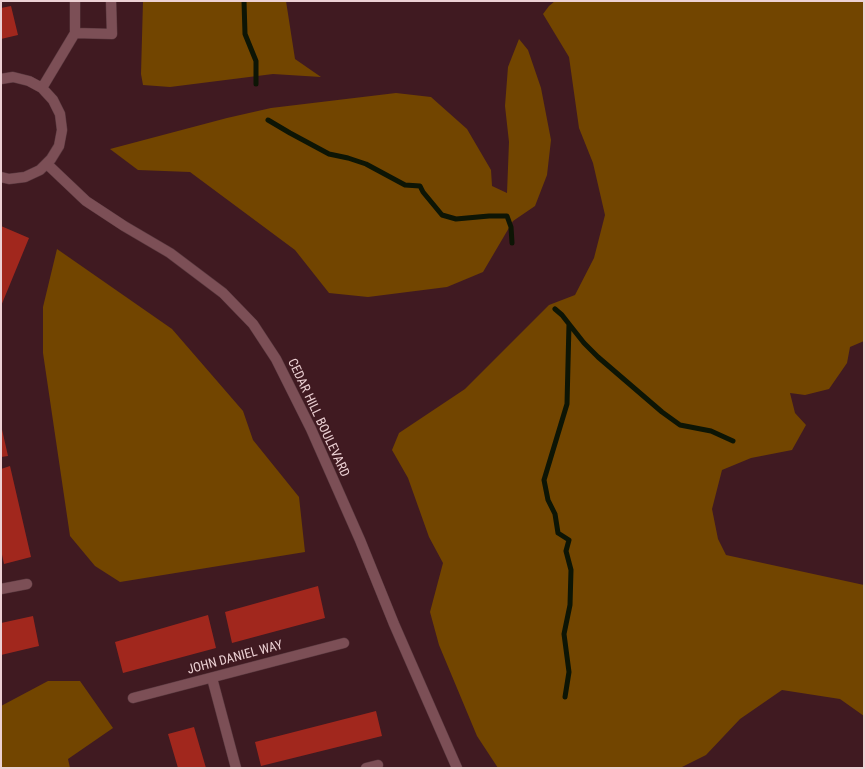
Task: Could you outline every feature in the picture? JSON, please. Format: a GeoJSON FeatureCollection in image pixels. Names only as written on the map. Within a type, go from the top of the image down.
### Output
{"type":"FeatureCollection","features":[{"type":"Feature","properties":{"kind":"street"},"geometry":{"type":"LineString","coordinates":[[42,88],[75,33],[75,1]]}},
{"type":"Feature","properties":{"kind":"street"},"geometry":{"type":"LineString","coordinates":[[75,33],[112,34],[111,1]]}},
{"type":"Feature","properties":{"kind":"street"},"geometry":{"type":"LineString","coordinates":[[1,79],[13,77],[29,81],[42,88],[57,107],[60,114],[62,130],[59,146],[51,160],[40,170],[25,177],[9,179],[1,177]]}},
{"type":"Feature","properties":{"kind":"street","name":"CEDAR HILL BOULEVARD"},"geometry":{"type":"LineString","coordinates":[[46,164],[86,201],[124,226],[170,253],[223,294],[253,324],[276,359],[311,429],[457,768]]}},
{"type":"Feature","properties":{"kind":"street"},"geometry":{"type":"LineString","coordinates":[[1,589],[27,584]]}},
{"type":"Feature","properties":{"kind":"street","name":"JOHN DANIEL WAY"},"geometry":{"type":"LineString","coordinates":[[133,698],[344,643]]}},
{"type":"Feature","properties":{"kind":"street"},"geometry":{"type":"LineString","coordinates":[[212,678],[236,768]]}},
{"type":"Feature","properties":{"kind":"street"},"geometry":{"type":"LineString","coordinates":[[366,768],[378,765]]}},
{"type":"Feature","properties":{"kind":"shaded area"},"geometry":{"type":"Polygon","coordinates":[[[143,1],[286,1],[295,59],[321,77],[273,74],[170,87],[143,85],[141,74],[143,1]]]}},
{"type":"Feature","properties":{"kind":"shaded area"},"geometry":{"type":"Polygon","coordinates":[[[555,1],[864,1],[864,341],[850,347],[847,363],[829,389],[805,395],[790,393],[795,413],[806,425],[792,450],[751,458],[722,470],[712,509],[718,539],[726,555],[864,585],[864,716],[840,699],[782,690],[740,719],[706,755],[680,768],[498,768],[477,736],[439,645],[430,612],[443,563],[429,537],[408,478],[392,450],[399,433],[465,389],[549,305],[575,295],[594,258],[605,215],[593,163],[579,128],[569,57],[543,14],[555,1]]]}},
{"type":"Feature","properties":{"kind":"shaded area"},"geometry":{"type":"Polygon","coordinates":[[[519,39],[528,50],[541,88],[551,140],[547,175],[535,206],[513,221],[483,272],[447,287],[368,297],[329,293],[295,250],[190,172],[138,170],[110,149],[271,108],[396,93],[431,97],[467,129],[491,170],[492,186],[507,193],[509,142],[505,106],[508,67],[519,39]]]}},
{"type":"Feature","properties":{"kind":"shaded area"},"geometry":{"type":"Polygon","coordinates":[[[57,249],[172,329],[243,411],[253,440],[299,497],[305,552],[120,582],[95,566],[70,536],[43,353],[43,307],[57,249]]]}},
{"type":"Feature","properties":{"kind":"shaded area"},"geometry":{"type":"Polygon","coordinates":[[[48,681],[80,681],[113,728],[68,759],[70,768],[1,768],[1,706],[48,681]]]}},
{"type":"Feature","properties":{"kind":"building"},"geometry":{"type":"Polygon","coordinates":[[[11,6],[18,35],[1,39],[1,8],[11,6]]]}},
{"type":"Feature","properties":{"kind":"building"},"geometry":{"type":"Polygon","coordinates":[[[1,226],[29,238],[1,306],[1,226]]]}},
{"type":"Feature","properties":{"kind":"building"},"geometry":{"type":"Polygon","coordinates":[[[1,425],[8,456],[1,457],[1,425]]]}},
{"type":"Feature","properties":{"kind":"building"},"geometry":{"type":"Polygon","coordinates":[[[10,466],[31,557],[4,564],[1,550],[1,469],[10,466]]]}},
{"type":"Feature","properties":{"kind":"building"},"geometry":{"type":"Polygon","coordinates":[[[318,586],[325,618],[232,643],[225,612],[318,586]]]}},
{"type":"Feature","properties":{"kind":"building"},"geometry":{"type":"Polygon","coordinates":[[[208,615],[216,648],[123,673],[115,642],[208,615]]]}},
{"type":"Feature","properties":{"kind":"building"},"geometry":{"type":"Polygon","coordinates":[[[33,616],[39,646],[1,655],[1,623],[33,616]]]}},
{"type":"Feature","properties":{"kind":"building"},"geometry":{"type":"Polygon","coordinates":[[[376,711],[382,736],[261,766],[255,742],[376,711]]]}},
{"type":"Feature","properties":{"kind":"building"},"geometry":{"type":"Polygon","coordinates":[[[194,727],[206,768],[178,768],[168,734],[194,727]]]}},
{"type":"Feature","properties":{"kind":"waterway"},"geometry":{"type":"LineString","coordinates":[[244,1],[245,34],[256,61],[256,84]]}},
{"type":"Feature","properties":{"kind":"waterway"},"geometry":{"type":"LineString","coordinates":[[268,120],[329,154],[366,164],[405,185],[420,186],[423,192],[442,215],[456,219],[507,216],[511,227],[512,243]]}},
{"type":"Feature","properties":{"kind":"waterway"},"geometry":{"type":"LineString","coordinates":[[555,309],[569,324],[567,404],[544,480],[548,500],[555,514],[558,533],[569,540],[566,551],[571,570],[570,605],[564,634],[569,672],[565,697]]}},
{"type":"Feature","properties":{"kind":"waterway"},"geometry":{"type":"LineString","coordinates":[[569,324],[584,343],[598,357],[662,412],[680,425],[711,431],[733,441]]}}]}
